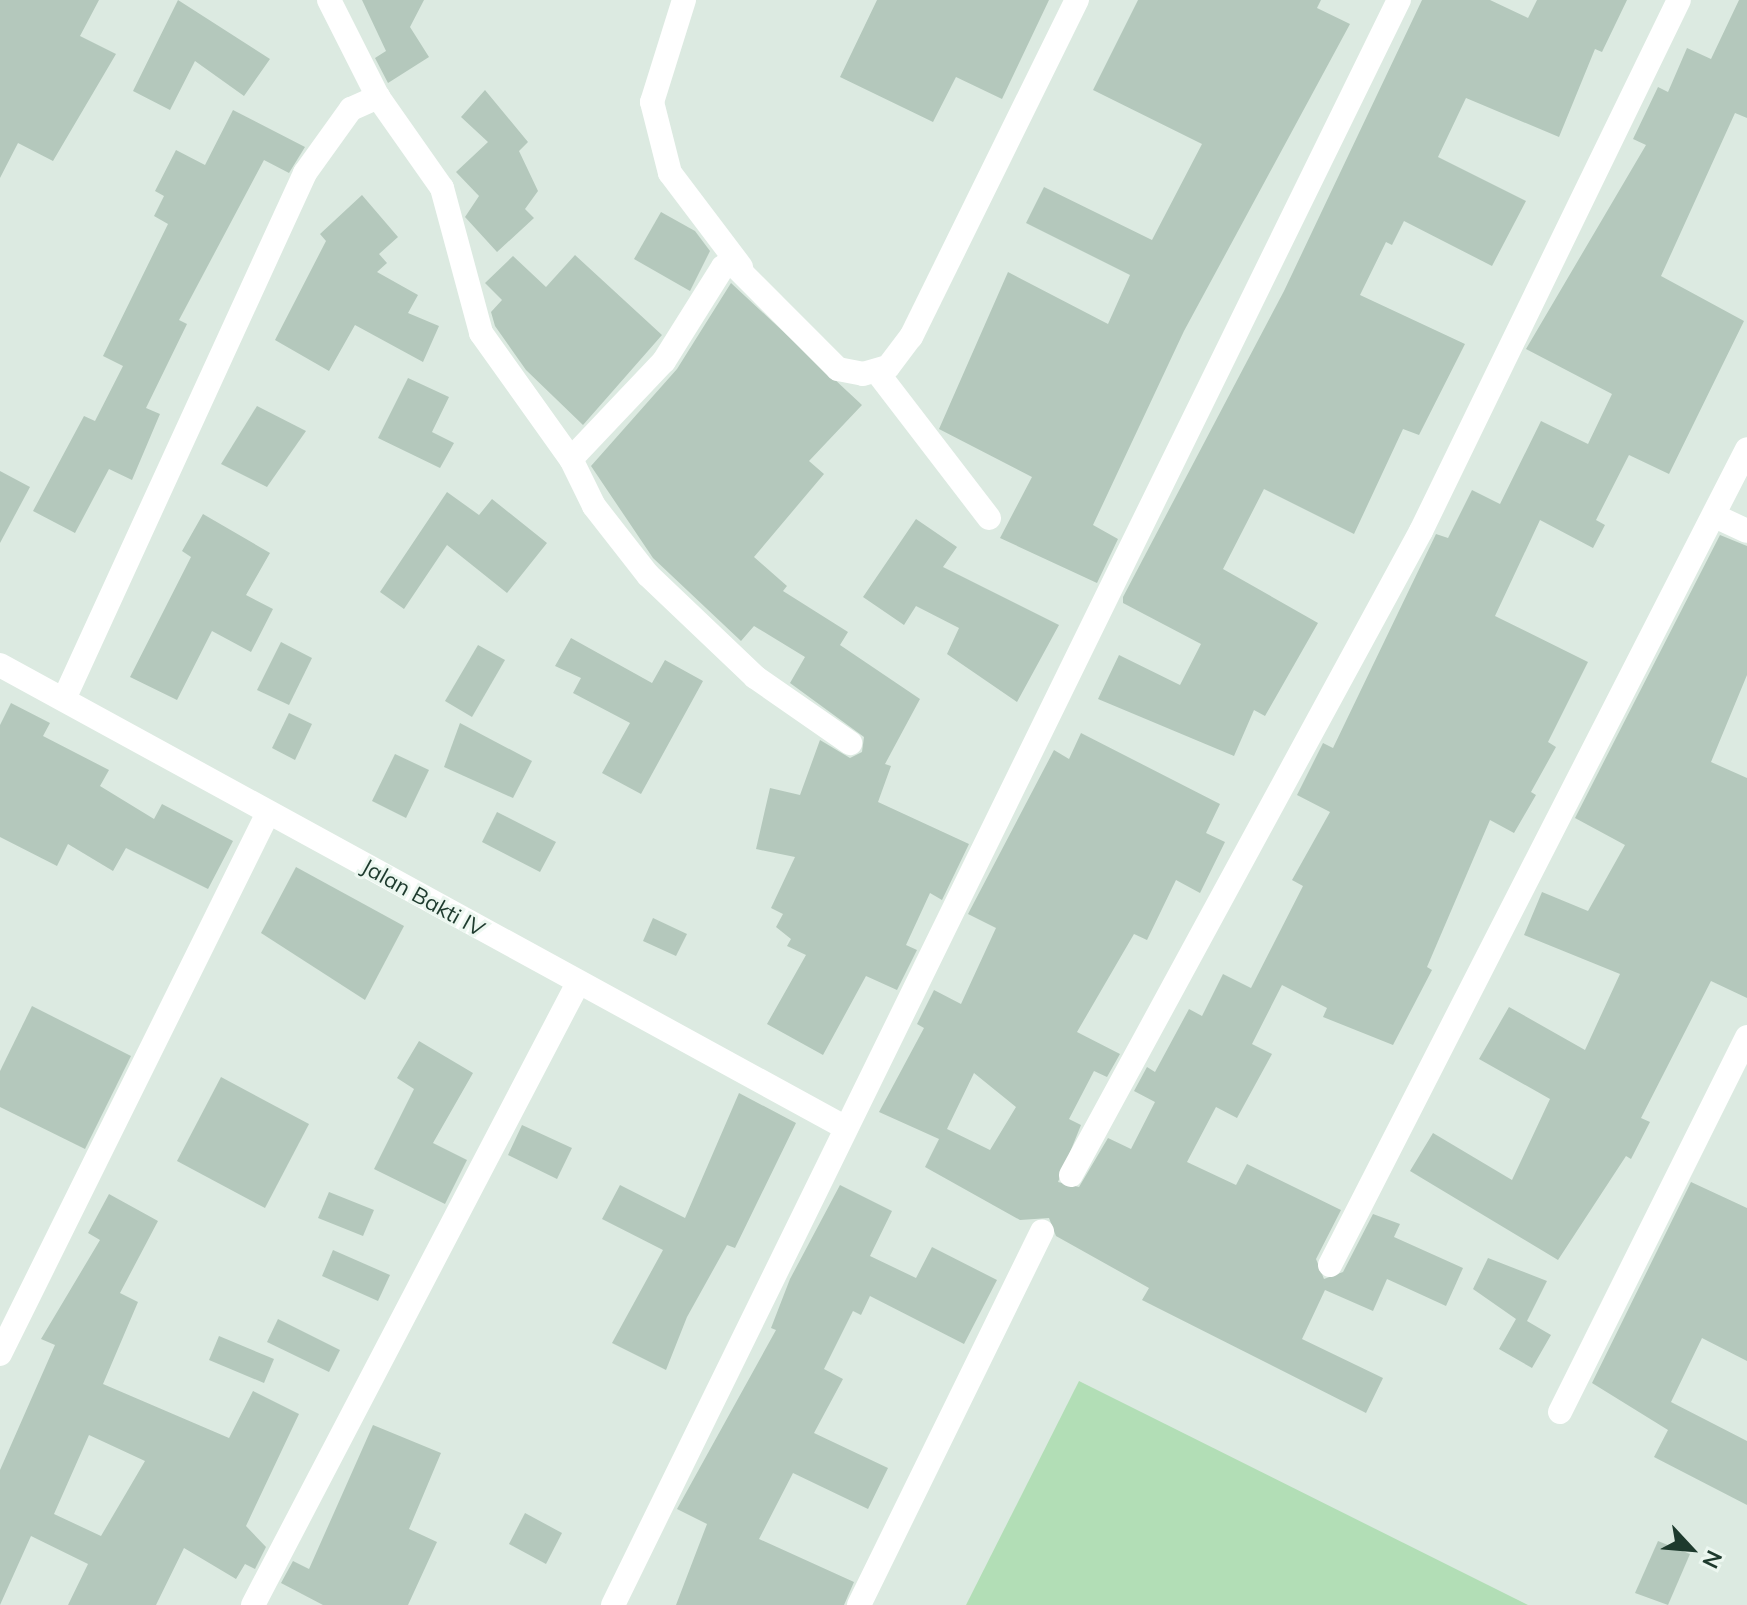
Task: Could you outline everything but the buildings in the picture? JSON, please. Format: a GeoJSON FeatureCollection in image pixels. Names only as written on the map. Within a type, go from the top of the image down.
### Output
{"type":"FeatureCollection","features":[{"type":"Feature","properties":{"kind":"street"},"geometry":{"type":"LineString","coordinates":[[329,0],[378,97],[442,188],[481,333],[571,459],[594,506],[648,575],[755,677],[850,743]]}},
{"type":"Feature","properties":{"kind":"street"},"geometry":{"type":"LineString","coordinates":[[684,0],[652,102],[670,173],[741,267],[828,362],[848,374],[877,372],[911,337],[1077,0]]}},
{"type":"Feature","properties":{"kind":"street"},"geometry":{"type":"LineString","coordinates":[[613,1605],[1399,0]]}},
{"type":"Feature","properties":{"kind":"street"},"geometry":{"type":"LineString","coordinates":[[1071,1175],[1421,531],[1679,0]]}},
{"type":"Feature","properties":{"kind":"street"},"geometry":{"type":"LineString","coordinates":[[64,699],[305,173],[351,109],[378,97]]}},
{"type":"Feature","properties":{"kind":"street"},"geometry":{"type":"LineString","coordinates":[[571,459],[664,361],[723,267],[741,267]]}},
{"type":"Feature","properties":{"kind":"street"},"geometry":{"type":"LineString","coordinates":[[877,372],[989,518]]}},
{"type":"Feature","properties":{"kind":"street"},"geometry":{"type":"LineString","coordinates":[[1330,1265],[1747,449]]}},
{"type":"Feature","properties":{"kind":"street"},"geometry":{"type":"LineString","coordinates":[[1715,516],[1747,531]]}},
{"type":"Feature","properties":{"kind":"street","name":"Jalan Bakti IV"},"geometry":{"type":"LineString","coordinates":[[0,665],[846,1128]]}},
{"type":"Feature","properties":{"kind":"street"},"geometry":{"type":"LineString","coordinates":[[0,1354],[268,813]]}},
{"type":"Feature","properties":{"kind":"street"},"geometry":{"type":"LineString","coordinates":[[253,1605],[578,983]]}},
{"type":"Feature","properties":{"kind":"street"},"geometry":{"type":"LineString","coordinates":[[1560,1412],[1747,1037]]}},
{"type":"Feature","properties":{"kind":"street"},"geometry":{"type":"LineString","coordinates":[[859,1605],[1042,1231]]}},
{"type":"Feature","properties":{"kind":"green space"},"geometry":{"type":"Polygon","coordinates":[[[1079,1381],[1528,1605],[966,1605],[1079,1381]]]}}]}
